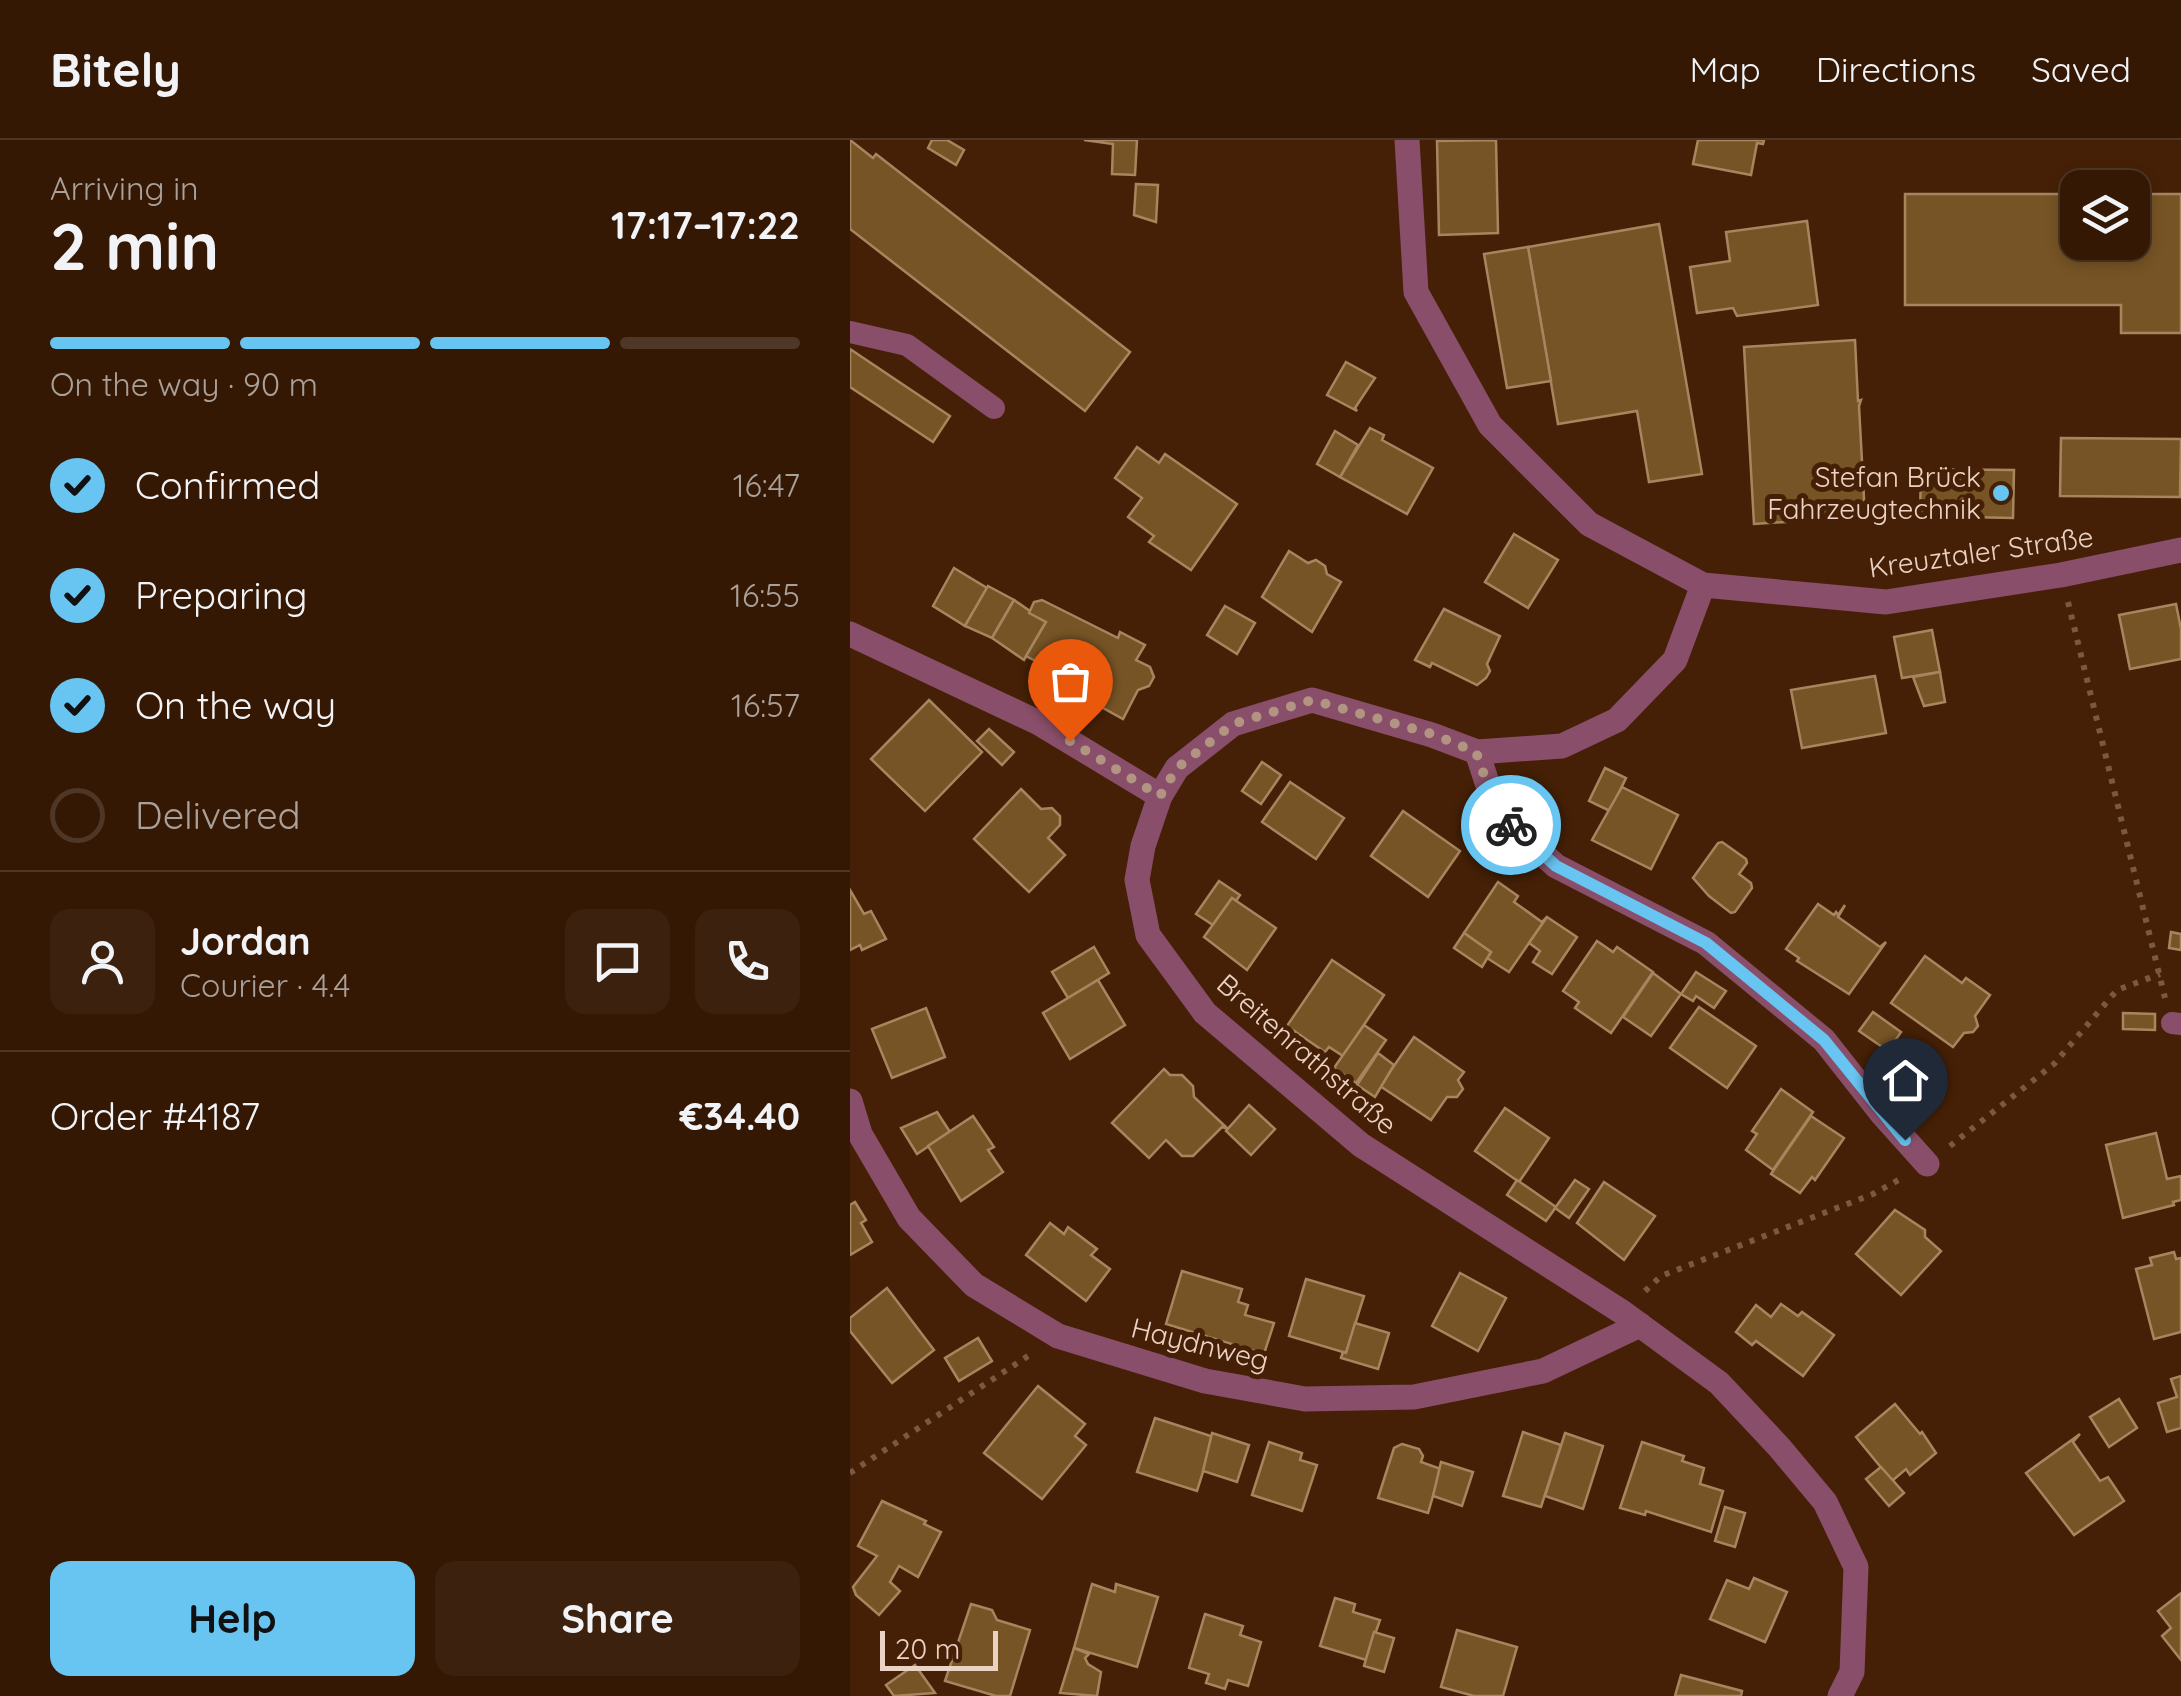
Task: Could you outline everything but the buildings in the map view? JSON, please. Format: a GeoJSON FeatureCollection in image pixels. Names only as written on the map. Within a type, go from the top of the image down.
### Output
{"type":"FeatureCollection","features":[{"type":"Feature","properties":{"kind":"street","name":"Kreuztaler Straße"},"geometry":{"type":"LineString","coordinates":[[1407,140],[1416,292],[1490,425],[1589,524],[1703,585],[1886,602],[2061,575],[2181,550]]}},
{"type":"Feature","properties":{"kind":"street","name":"Breitenrathstraße"},"geometry":{"type":"LineString","coordinates":[[1703,585],[1675,660],[1617,720],[1562,746],[1476,752],[1432,734],[1312,700],[1233,724],[1177,768],[1160,796],[1142,846],[1137,880],[1148,936],[1205,1013],[1362,1145],[1640,1325],[1718,1383],[1824,1502],[1856,1567],[1852,1672],[1840,1696]]}},
{"type":"Feature","properties":{"kind":"street"},"geometry":{"type":"LineString","coordinates":[[850,634],[1039,722],[1160,796]]}},
{"type":"Feature","properties":{"kind":"street"},"geometry":{"type":"LineString","coordinates":[[1476,752],[1497,812],[1512,826],[1556,866],[1706,943],[1824,1040],[1927,1164]]}},
{"type":"Feature","properties":{"kind":"street","name":"Haydnweg"},"geometry":{"type":"LineString","coordinates":[[850,1101],[860,1134],[909,1218],[974,1284],[1058,1336],[1205,1381],[1306,1399],[1414,1397],[1543,1371],[1640,1325]]}},
{"type":"Feature","properties":{"kind":"lane"},"geometry":{"type":"LineString","coordinates":[[850,332],[906,345],[994,408]]}},
{"type":"Feature","properties":{"kind":"path"},"geometry":{"type":"LineString","coordinates":[[2061,575],[2160,974],[2176,1024]]}},
{"type":"Feature","properties":{"kind":"path"},"geometry":{"type":"LineString","coordinates":[[1661,1276],[1873,1194],[1927,1164],[2054,1064],[2117,990],[2160,974]]}},
{"type":"Feature","properties":{"kind":"path"},"geometry":{"type":"LineString","coordinates":[[850,1474],[1058,1336]]}},
{"type":"Feature","properties":{"kind":"way so far"},"geometry":{"type":"LineString","coordinates":[[1070,741],[1160,796],[1177,768],[1233,724],[1312,700],[1432,734],[1476,752],[1497,812],[1511,825]]}},
{"type":"Feature","properties":{"kind":"place","name":"Stefan Brück Fahrzeugtechnik"},"geometry":{"type":"Point","coordinates":[2001,493]}},
{"type":"Feature","properties":{"kind":"route"},"geometry":{"type":"LineString","coordinates":[[1511,825],[1556,866],[1706,943],[1824,1040],[1905,1140]]}}]}
